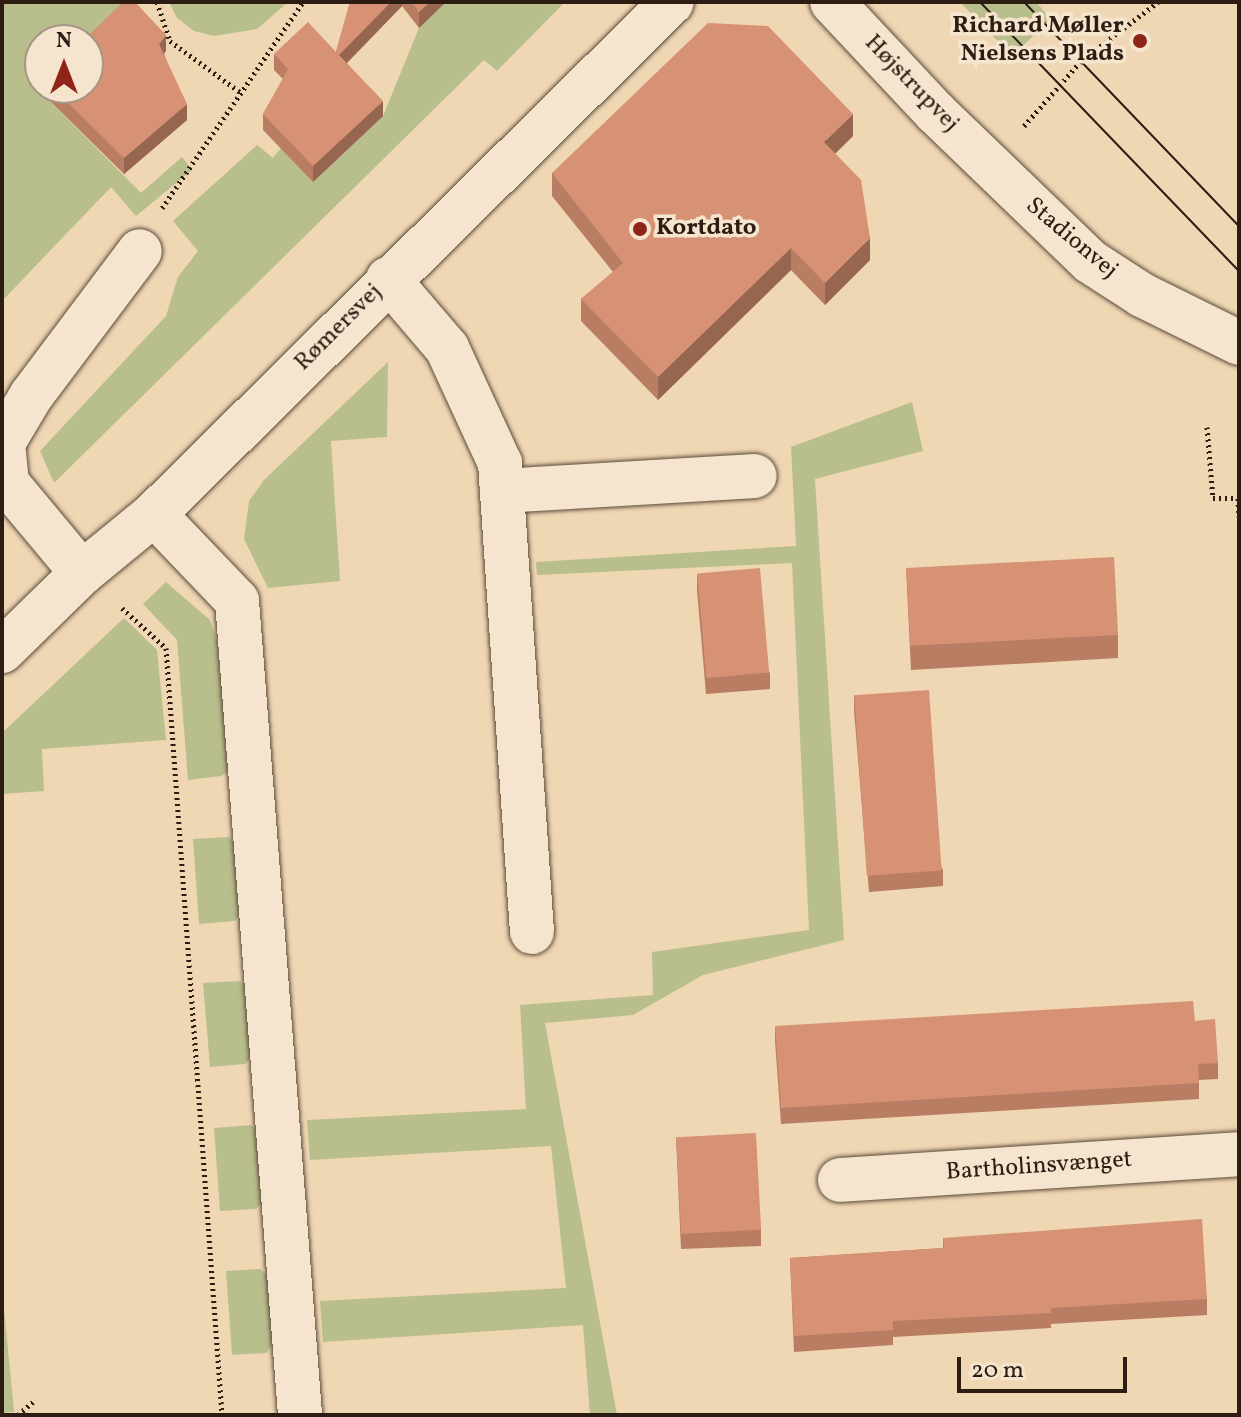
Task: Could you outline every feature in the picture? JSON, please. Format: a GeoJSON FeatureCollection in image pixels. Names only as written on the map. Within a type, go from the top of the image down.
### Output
{"type":"FeatureCollection","features":[{"type":"Feature","properties":{"kind":"street","name":"Rømersvej"},"geometry":{"type":"LineString","coordinates":[[2,651],[82,573],[154,514],[388,279],[672,2]]}},
{"type":"Feature","properties":{"kind":"street","name":"Højstrupvej"},"geometry":{"type":"LineString","coordinates":[[832,2],[991,165]]}},
{"type":"Feature","properties":{"kind":"street","name":"Stadionvej"},"geometry":{"type":"LineString","coordinates":[[991,165],[1091,262],[1239,343]]}},
{"type":"Feature","properties":{"kind":"street"},"geometry":{"type":"LineString","coordinates":[[82,573],[7,483],[3,443],[31,396],[140,251]]}},
{"type":"Feature","properties":{"kind":"street"},"geometry":{"type":"LineString","coordinates":[[388,279],[447,348],[500,463],[532,932]]}},
{"type":"Feature","properties":{"kind":"street"},"geometry":{"type":"LineString","coordinates":[[502,491],[755,476]]}},
{"type":"Feature","properties":{"kind":"street"},"geometry":{"type":"LineString","coordinates":[[154,514],[237,601],[300,1415]]}},
{"type":"Feature","properties":{"kind":"street","name":"Bartholinsvænget"},"geometry":{"type":"LineString","coordinates":[[840,1180],[1239,1154]]}},
{"type":"Feature","properties":{"kind":"path"},"geometry":{"type":"LineString","coordinates":[[157,2],[170,41],[240,92]]}},
{"type":"Feature","properties":{"kind":"path"},"geometry":{"type":"LineString","coordinates":[[140,251],[154,220],[303,2]]}},
{"type":"Feature","properties":{"kind":"path"},"geometry":{"type":"LineString","coordinates":[[991,165],[1081,61],[1158,2]]}},
{"type":"Feature","properties":{"kind":"path"},"geometry":{"type":"LineString","coordinates":[[1207,427],[1213,498],[1238,498],[1239,517]]}},
{"type":"Feature","properties":{"kind":"path"},"geometry":{"type":"LineString","coordinates":[[82,573],[166,648],[222,1415]]}},
{"type":"Feature","properties":{"kind":"path"},"geometry":{"type":"LineString","coordinates":[[18,1415],[34,1401]]}},
{"type":"Feature","properties":{"kind":"green space"},"geometry":{"type":"Polygon","coordinates":[[[2,2],[139,2],[104,36],[104,24],[24,24],[24,104],[53,104],[141,193],[182,157],[192,170],[136,216],[111,187],[2,301],[2,2]]]}},
{"type":"Feature","properties":{"kind":"green space"},"geometry":{"type":"Polygon","coordinates":[[[169,2],[288,2],[257,29],[214,36],[194,31],[177,18],[169,2]]]}},
{"type":"Feature","properties":{"kind":"green space"},"geometry":{"type":"Polygon","coordinates":[[[446,2],[565,2],[497,71],[484,60],[54,483],[40,451],[166,316],[178,277],[198,251],[173,221],[257,145],[273,158],[281,148],[313,182],[383,116],[419,28],[446,2]]]}},
{"type":"Feature","properties":{"kind":"green space"},"geometry":{"type":"Polygon","coordinates":[[[960,2],[1036,2],[1051,19],[1012,56],[960,2]]]}},
{"type":"Feature","properties":{"kind":"green space"},"geometry":{"type":"Polygon","coordinates":[[[388,362],[387,437],[331,441],[340,581],[268,588],[244,539],[249,501],[264,480],[388,362]]]}},
{"type":"Feature","properties":{"kind":"green space"},"geometry":{"type":"Polygon","coordinates":[[[912,402],[923,451],[815,479],[844,940],[703,975],[633,1015],[545,1023],[617,1415],[590,1415],[583,1325],[323,1342],[320,1301],[566,1288],[551,1146],[310,1160],[307,1120],[526,1109],[520,1005],[653,995],[652,952],[809,930],[792,563],[537,575],[536,562],[796,546],[791,447],[912,402]]]}},
{"type":"Feature","properties":{"kind":"green space"},"geometry":{"type":"Polygon","coordinates":[[[166,582],[210,620],[217,641],[230,770],[221,776],[188,780],[177,640],[143,604],[166,582]]]}},
{"type":"Feature","properties":{"kind":"green space"},"geometry":{"type":"Polygon","coordinates":[[[124,618],[157,650],[166,740],[42,749],[44,791],[2,794],[2,733],[124,618]]]}},
{"type":"Feature","properties":{"kind":"green space"},"geometry":{"type":"Polygon","coordinates":[[[229,837],[237,845],[240,913],[235,921],[199,924],[193,839],[229,837]]]}},
{"type":"Feature","properties":{"kind":"green space"},"geometry":{"type":"Polygon","coordinates":[[[240,981],[246,988],[252,1057],[245,1064],[210,1067],[203,983],[240,981]]]}},
{"type":"Feature","properties":{"kind":"green space"},"geometry":{"type":"Polygon","coordinates":[[[251,1125],[259,1132],[264,1201],[256,1209],[220,1211],[214,1128],[251,1125]]]}},
{"type":"Feature","properties":{"kind":"green space"},"geometry":{"type":"Polygon","coordinates":[[[260,1269],[268,1276],[273,1345],[266,1353],[232,1355],[226,1271],[260,1269]]]}},
{"type":"Feature","properties":{"kind":"green space"},"geometry":{"type":"Polygon","coordinates":[[[2,1288],[14,1412],[2,1413],[2,1288]]]}},
{"type":"Feature","properties":{"kind":"building"},"geometry":{"type":"Polygon","coordinates":[[[123,2],[135,2],[166,35],[159,44],[187,104],[124,158],[69,104],[104,104],[104,24],[100,24],[123,2]]]}},
{"type":"Feature","properties":{"kind":"building"},"geometry":{"type":"Polygon","coordinates":[[[350,2],[391,2],[339,55],[383,101],[313,166],[263,114],[288,69],[274,54],[308,22],[336,52],[350,2]]]}},
{"type":"Feature","properties":{"kind":"building"},"geometry":{"type":"Polygon","coordinates":[[[412,2],[430,2],[419,12],[412,2]]]}},
{"type":"Feature","properties":{"kind":"building"},"geometry":{"type":"Polygon","coordinates":[[[708,23],[768,26],[853,114],[824,142],[861,180],[870,238],[825,283],[791,248],[658,377],[581,299],[623,263],[552,173],[708,23]]]}},
{"type":"Feature","properties":{"kind":"building"},"geometry":{"type":"Polygon","coordinates":[[[1114,557],[1118,635],[910,646],[906,568],[1114,557]]]}},
{"type":"Feature","properties":{"kind":"building"},"geometry":{"type":"Polygon","coordinates":[[[760,568],[769,673],[706,678],[697,573],[760,568]]]}},
{"type":"Feature","properties":{"kind":"building"},"geometry":{"type":"Polygon","coordinates":[[[929,690],[942,871],[867,876],[854,695],[929,690]]]}},
{"type":"Feature","properties":{"kind":"building"},"geometry":{"type":"Polygon","coordinates":[[[1193,1001],[1195,1021],[1215,1019],[1218,1063],[1198,1064],[1199,1083],[781,1108],[775,1026],[1193,1001]]]}},
{"type":"Feature","properties":{"kind":"building"},"geometry":{"type":"Polygon","coordinates":[[[756,1133],[761,1230],[681,1234],[676,1137],[756,1133]]]}},
{"type":"Feature","properties":{"kind":"building"},"geometry":{"type":"Polygon","coordinates":[[[1202,1219],[1207,1299],[1051,1308],[1051,1313],[893,1321],[893,1330],[794,1336],[790,1258],[944,1248],[943,1238],[1202,1219]]]}},
{"type":"Feature","properties":{"kind":"tram line"},"geometry":{"type":"LineString","coordinates":[[980,2],[1239,271]]}},
{"type":"Feature","properties":{"kind":"tram line"},"geometry":{"type":"LineString","coordinates":[[1024,2],[1239,226]]}},
{"type":"Feature","properties":{"kind":"place","name":"Richard Møller Nielsens Plads"},"geometry":{"type":"Point","coordinates":[1140,41]}},
{"type":"Feature","properties":{"kind":"place","name":"Kortdato"},"geometry":{"type":"Point","coordinates":[640,229]}}]}
